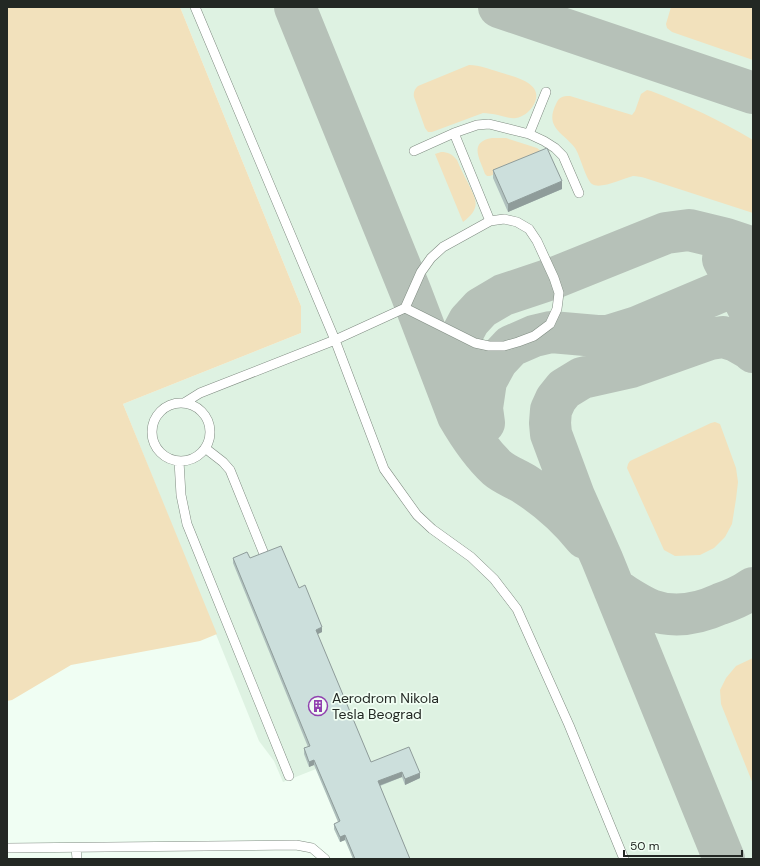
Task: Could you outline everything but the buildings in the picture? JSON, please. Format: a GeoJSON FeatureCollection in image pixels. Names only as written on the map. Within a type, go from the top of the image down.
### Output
{"type":"FeatureCollection","features":[{"type":"Feature","properties":{"kind":"lane"},"geometry":{"type":"LineString","coordinates":[[195,7],[335,340],[384,469],[417,514],[432,529],[470,558],[494,580],[517,609],[569,725],[624,859]]}},
{"type":"Feature","properties":{"kind":"lane"},"geometry":{"type":"LineString","coordinates":[[529,134],[546,92]]}},
{"type":"Feature","properties":{"kind":"lane"},"geometry":{"type":"LineString","coordinates":[[414,151],[454,133],[477,125],[489,124],[529,134],[555,148],[563,156],[579,193]]}},
{"type":"Feature","properties":{"kind":"lane"},"geometry":{"type":"LineString","coordinates":[[454,133],[490,221]]}},
{"type":"Feature","properties":{"kind":"lane"},"geometry":{"type":"LineString","coordinates":[[184,403],[200,394],[335,340],[405,308],[421,272],[431,258],[443,247],[490,221],[504,219],[517,222],[529,229],[537,241],[554,278],[559,293],[558,309],[550,324],[534,336],[504,346],[489,346],[475,343],[405,308]]}},
{"type":"Feature","properties":{"kind":"lane"},"geometry":{"type":"LineString","coordinates":[[176,403],[191,404],[198,408],[208,420],[210,429],[210,437],[205,448],[195,457],[187,460],[179,461],[170,459],[157,448],[154,441],[152,432],[153,424],[157,416],[162,410],[176,403]]}},
{"type":"Feature","properties":{"kind":"lane"},"geometry":{"type":"LineString","coordinates":[[205,448],[223,462],[230,470],[264,554]]}},
{"type":"Feature","properties":{"kind":"lane"},"geometry":{"type":"LineString","coordinates":[[179,461],[181,495],[187,524],[289,776]]}},
{"type":"Feature","properties":{"kind":"lane"},"geometry":{"type":"LineString","coordinates":[[7,848],[296,846],[312,848],[324,859]]}},
{"type":"Feature","properties":{"kind":"lane"},"geometry":{"type":"LineString","coordinates":[[76,848],[77,859]]}},
{"type":"Feature","properties":{"kind":"shaded area"},"geometry":{"type":"Polygon","coordinates":[[[7,7],[180,7],[301,306],[301,333],[123,404],[217,634],[200,641],[71,665],[12,700],[7,701],[7,7]]]}},
{"type":"Feature","properties":{"kind":"shaded area"},"geometry":{"type":"Polygon","coordinates":[[[180,7],[753,7],[753,859],[353,859],[345,840],[340,842],[334,829],[340,826],[316,769],[283,782],[274,761],[259,741],[123,404],[301,333],[301,306],[180,7]]]}},
{"type":"Feature","properties":{"kind":"shaded area"},"geometry":{"type":"Polygon","coordinates":[[[671,7],[753,7],[753,60],[672,32],[667,28],[666,24],[671,7]]]}},
{"type":"Feature","properties":{"kind":"shaded area"},"geometry":{"type":"Polygon","coordinates":[[[469,65],[484,67],[527,82],[536,92],[536,98],[533,106],[521,117],[511,118],[483,113],[432,132],[428,132],[425,128],[414,97],[415,89],[418,86],[469,65]]]}},
{"type":"Feature","properties":{"kind":"shaded area"},"geometry":{"type":"Polygon","coordinates":[[[647,90],[703,113],[753,140],[753,213],[645,178],[633,176],[601,186],[590,182],[575,148],[554,125],[552,119],[557,102],[561,97],[570,96],[632,115],[641,94],[647,90]]]}},
{"type":"Feature","properties":{"kind":"shaded area"},"geometry":{"type":"Polygon","coordinates":[[[492,138],[506,138],[537,148],[541,151],[541,155],[487,176],[479,157],[478,147],[480,143],[492,138]]]}},
{"type":"Feature","properties":{"kind":"shaded area"},"geometry":{"type":"Polygon","coordinates":[[[441,152],[450,154],[457,160],[475,200],[476,204],[473,213],[463,222],[435,154],[441,152]]]}},
{"type":"Feature","properties":{"kind":"shaded area"},"geometry":{"type":"Polygon","coordinates":[[[715,422],[720,424],[736,468],[738,482],[732,524],[725,537],[714,548],[700,555],[675,556],[664,550],[627,468],[628,464],[630,461],[715,422]]]}},
{"type":"Feature","properties":{"kind":"shaded area"},"geometry":{"type":"Polygon","coordinates":[[[753,658],[753,784],[721,704],[720,690],[726,678],[736,666],[753,658]]]}},
{"type":"Feature","properties":{"kind":"taxiway"},"geometry":{"type":"LineString","coordinates":[[295,7],[411,293],[458,416],[476,444],[497,468],[534,490],[550,502],[585,538]]}},
{"type":"Feature","properties":{"kind":"taxiway"},"geometry":{"type":"LineString","coordinates":[[499,7],[753,93]]}},
{"type":"Feature","properties":{"kind":"taxiway"},"geometry":{"type":"LineString","coordinates":[[468,387],[460,355],[461,336],[469,321],[481,308],[503,295],[554,278],[666,233],[689,230],[726,239],[753,248]]}},
{"type":"Feature","properties":{"kind":"taxiway"},"geometry":{"type":"LineString","coordinates":[[723,259],[753,317]]}},
{"type":"Feature","properties":{"kind":"taxiway"},"geometry":{"type":"LineString","coordinates":[[484,423],[482,408],[486,381],[497,361],[511,346],[534,336],[551,332],[608,336],[637,327],[753,278]]}},
{"type":"Feature","properties":{"kind":"taxiway"},"geometry":{"type":"LineString","coordinates":[[724,859],[602,559],[574,496],[551,434],[550,423],[551,410],[556,399],[564,389],[582,378],[631,367],[710,339],[723,337],[736,341],[753,352]]}},
{"type":"Feature","properties":{"kind":"taxiway"},"geometry":{"type":"LineString","coordinates":[[614,589],[651,610],[660,613],[678,615],[695,613],[712,607],[737,597],[753,588]]}},
{"type":"Feature","properties":{"kind":"place","name":"Aerodrom Nikola Tesla Beograd"},"geometry":{"type":"Point","coordinates":[318,706]}}]}
